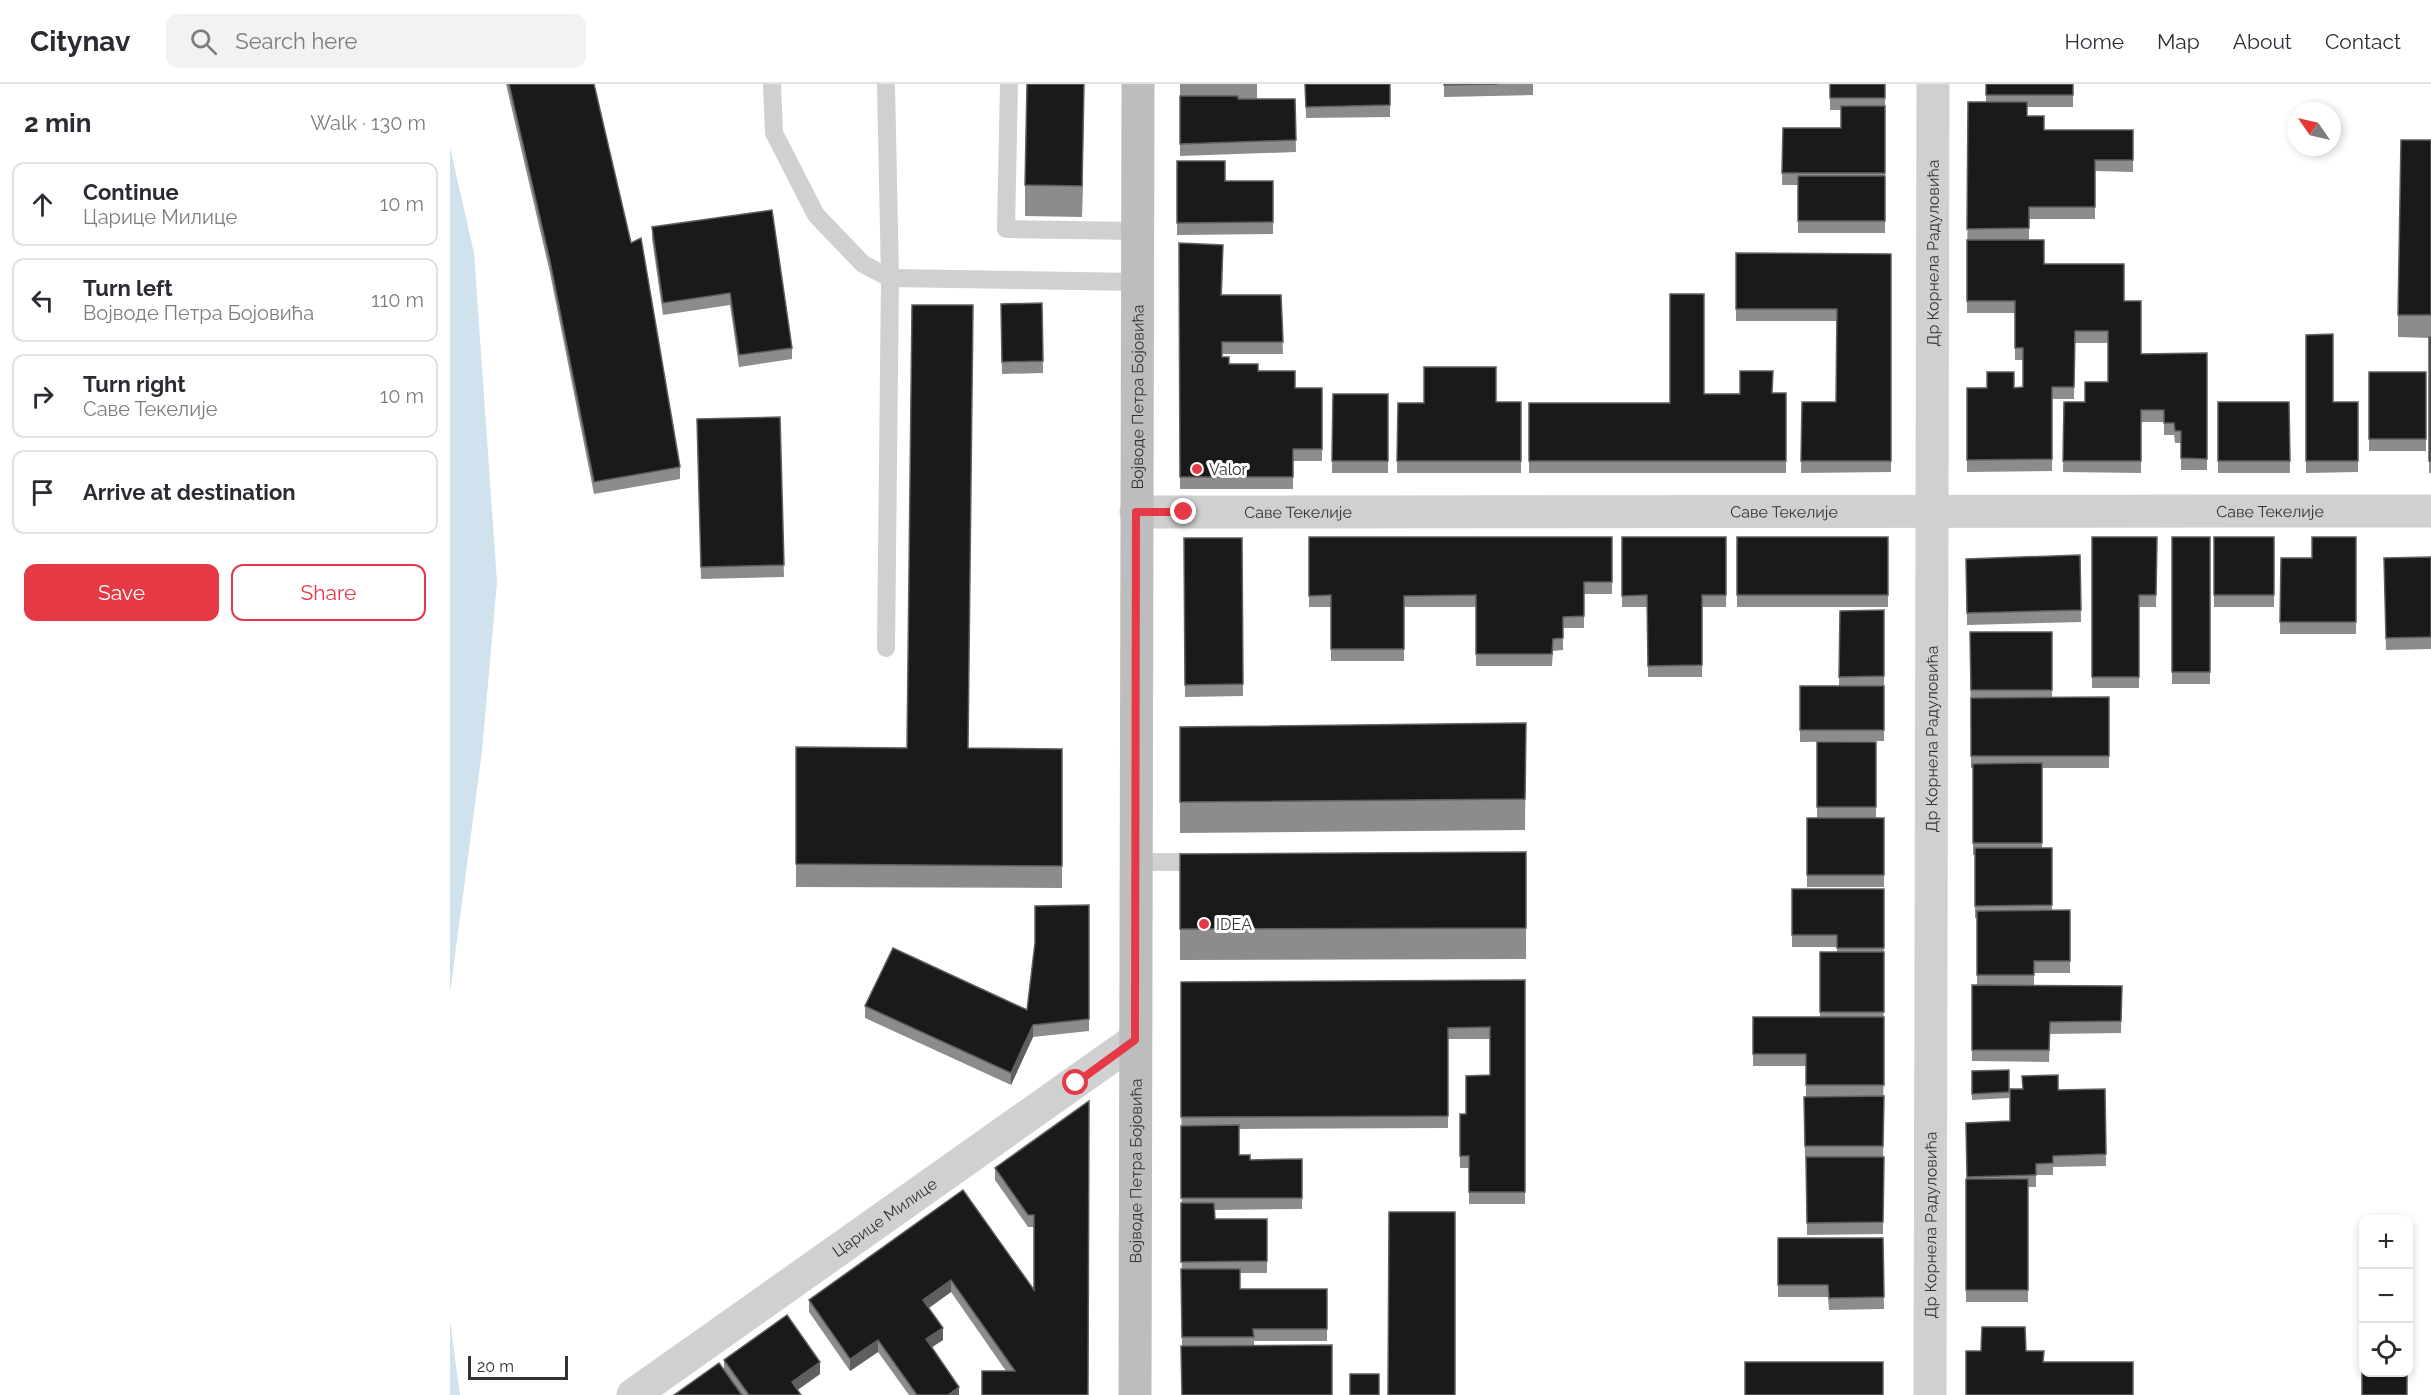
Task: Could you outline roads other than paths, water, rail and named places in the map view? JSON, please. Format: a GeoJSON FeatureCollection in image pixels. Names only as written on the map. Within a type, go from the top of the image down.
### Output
{"type":"FeatureCollection","features":[{"type":"Feature","properties":{"kind":"street","name":"Војводе Петра Бојовића"},"geometry":{"type":"LineString","coordinates":[[1135,1395],[1138,84]]}},
{"type":"Feature","properties":{"kind":"street","name":"Др Корнела Радуловића"},"geometry":{"type":"LineString","coordinates":[[1930,1395],[1933,84]]}},
{"type":"Feature","properties":{"kind":"street","name":"Саве Текелије"},"geometry":{"type":"LineString","coordinates":[[1136,512],[2431,511]]}},
{"type":"Feature","properties":{"kind":"street","name":"Царице Милице"},"geometry":{"type":"LineString","coordinates":[[633,1395],[1135,1040]]}},
{"type":"Feature","properties":{"kind":"lane"},"geometry":{"type":"LineString","coordinates":[[772,84],[774,133],[816,215],[863,264],[890,278],[1137,282]]}},
{"type":"Feature","properties":{"kind":"lane"},"geometry":{"type":"LineString","coordinates":[[886,84],[890,278],[886,648]]}},
{"type":"Feature","properties":{"kind":"lane"},"geometry":{"type":"LineString","coordinates":[[1009,84],[1006,229],[1137,231]]}},
{"type":"Feature","properties":{"kind":"lane"},"geometry":{"type":"LineString","coordinates":[[1136,862],[1180,862]]}},
{"type":"Feature","properties":{"kind":"water"},"geometry":{"type":"Polygon","coordinates":[[[450,147],[474,253],[497,582],[482,751],[450,993],[450,147]]]}},
{"type":"Feature","properties":{"kind":"water"},"geometry":{"type":"Polygon","coordinates":[[[450,1321],[460,1395],[450,1395],[450,1321]]]}},
{"type":"Feature","properties":{"kind":"place","name":"Valor"},"geometry":{"type":"Point","coordinates":[1197,469]}},
{"type":"Feature","properties":{"kind":"place","name":"IDEA"},"geometry":{"type":"Point","coordinates":[1204,924]}}]}
